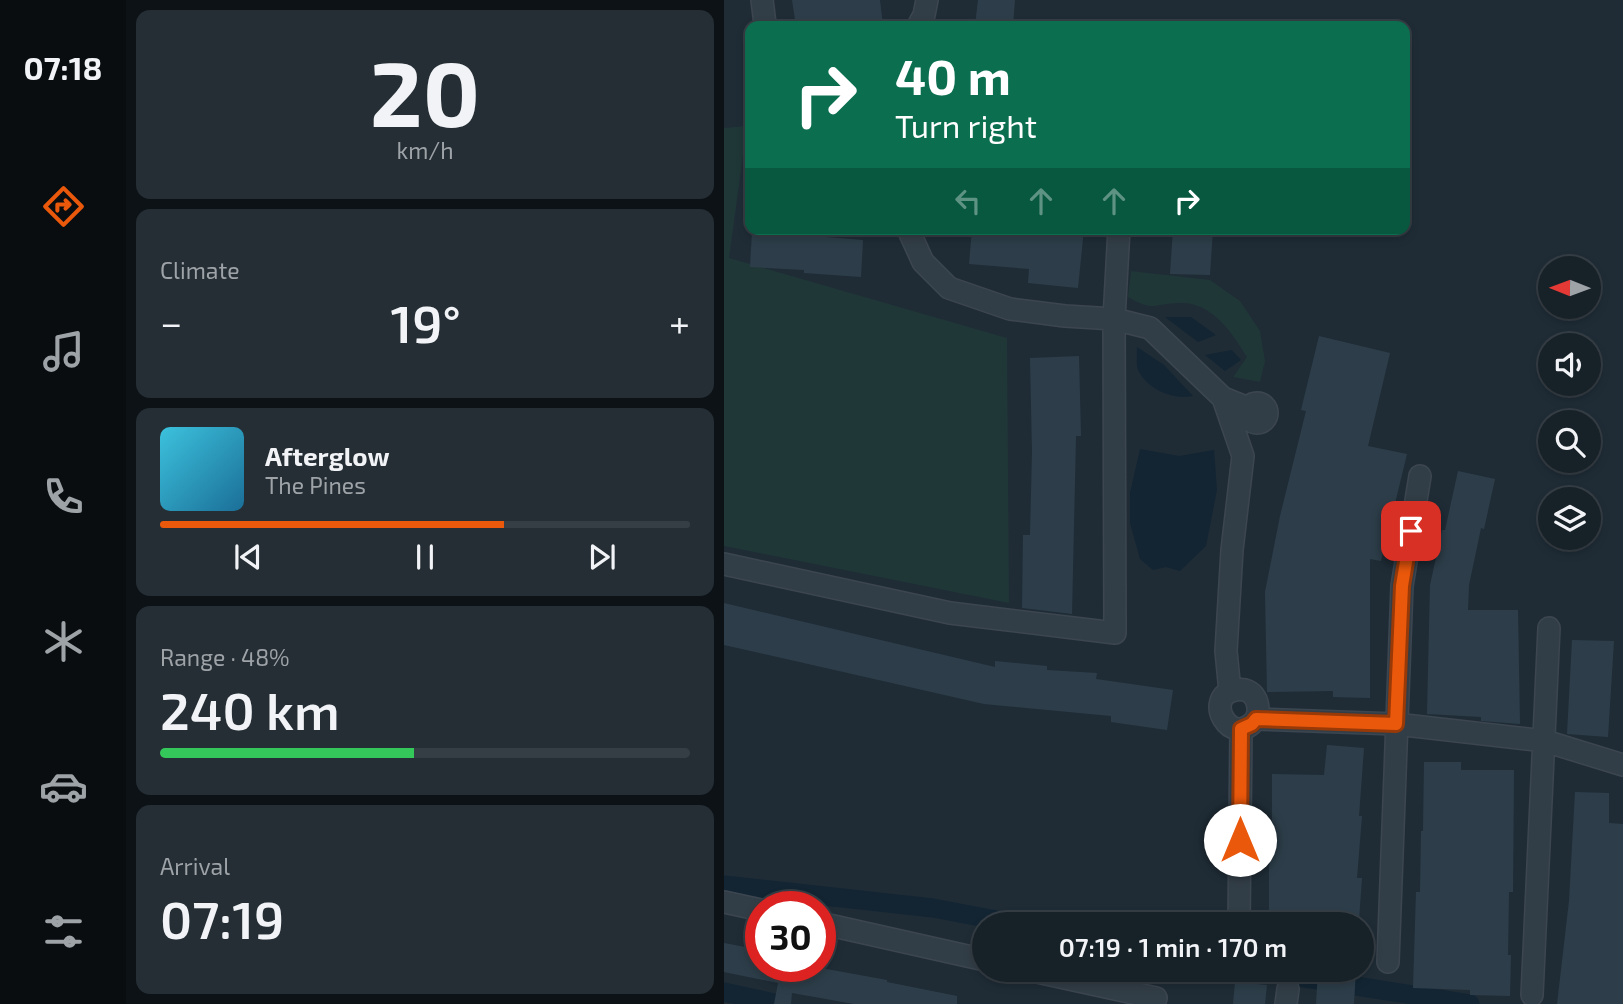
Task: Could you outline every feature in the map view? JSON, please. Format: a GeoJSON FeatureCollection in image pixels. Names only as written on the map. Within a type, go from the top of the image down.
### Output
{"type":"FeatureCollection","features":[{"type":"Feature","properties":{"kind":"street"},"geometry":{"type":"LineString","coordinates":[[762,0],[765,21]]}},
{"type":"Feature","properties":{"kind":"street"},"geometry":{"type":"LineString","coordinates":[[911,235],[923,262],[949,289],[1010,309],[1114,319],[1150,328],[1223,398],[1253,416],[1243,456],[1232,550],[1227,638],[1230,692]]}},
{"type":"Feature","properties":{"kind":"street"},"geometry":{"type":"LineString","coordinates":[[724,564],[950,613],[1115,633],[1114,319],[1119,235]]}},
{"type":"Feature","properties":{"kind":"street"},"geometry":{"type":"LineString","coordinates":[[1223,398],[1243,456]]}},
{"type":"Feature","properties":{"kind":"street"},"geometry":{"type":"LineString","coordinates":[[1388,962],[1402,586],[1420,476]]}},
{"type":"Feature","properties":{"kind":"street"},"geometry":{"type":"LineString","coordinates":[[1532,995],[1549,628]]}},
{"type":"Feature","properties":{"kind":"street"},"geometry":{"type":"LineString","coordinates":[[1240,912],[1248,724],[1259,707],[1254,696],[1243,690],[1230,692],[1221,702],[1221,716],[1229,726],[1248,724],[1396,724],[1545,741],[1622,765]]}},
{"type":"Feature","properties":{"kind":"street"},"geometry":{"type":"LineString","coordinates":[[724,902],[745,907]]}},
{"type":"Feature","properties":{"kind":"street"},"geometry":{"type":"LineString","coordinates":[[836,927],[972,957]]}},
{"type":"Feature","properties":{"kind":"street"},"geometry":{"type":"LineString","coordinates":[[1083,982],[1156,998],[1154,1004]]}},
{"type":"Feature","properties":{"kind":"green space"},"geometry":{"type":"Polygon","coordinates":[[[745,126],[729,258],[1007,338],[1009,603],[724,546],[724,128],[745,126]]]}},
{"type":"Feature","properties":{"kind":"green space"},"geometry":{"type":"Polygon","coordinates":[[[1131,271],[1210,280],[1240,301],[1260,331],[1265,361],[1260,382],[1233,377],[1247,357],[1228,329],[1203,308],[1181,303],[1150,306],[1128,297],[1131,271]]]}},
{"type":"Feature","properties":{"kind":"water"},"geometry":{"type":"Polygon","coordinates":[[[1165,317],[1191,317],[1216,335],[1198,342],[1165,317]]]}},
{"type":"Feature","properties":{"kind":"water"},"geometry":{"type":"Polygon","coordinates":[[[1137,347],[1164,365],[1193,396],[1169,395],[1148,383],[1138,370],[1137,347]]]}},
{"type":"Feature","properties":{"kind":"water"},"geometry":{"type":"Polygon","coordinates":[[[1232,350],[1241,360],[1225,371],[1205,355],[1232,350]]]}},
{"type":"Feature","properties":{"kind":"water"},"geometry":{"type":"Polygon","coordinates":[[[1140,449],[1179,456],[1214,450],[1217,490],[1206,546],[1180,571],[1166,567],[1153,570],[1140,559],[1130,523],[1130,493],[1140,449]]]}},
{"type":"Feature","properties":{"kind":"building"},"geometry":{"type":"Polygon","coordinates":[[[792,0],[880,0],[882,21],[795,21],[792,0]]]}},
{"type":"Feature","properties":{"kind":"building"},"geometry":{"type":"Polygon","coordinates":[[[978,0],[1015,0],[1013,21],[976,21],[978,0]]]}},
{"type":"Feature","properties":{"kind":"building"},"geometry":{"type":"Polygon","coordinates":[[[752,235],[801,235],[863,240],[861,277],[750,267],[752,235]]]}},
{"type":"Feature","properties":{"kind":"building"},"geometry":{"type":"Polygon","coordinates":[[[971,235],[1083,235],[1078,288],[1028,283],[1029,269],[969,264],[971,235]]]}},
{"type":"Feature","properties":{"kind":"building"},"geometry":{"type":"Polygon","coordinates":[[[1173,235],[1213,235],[1210,275],[1170,274],[1173,235]]]}},
{"type":"Feature","properties":{"kind":"building"},"geometry":{"type":"Polygon","coordinates":[[[1319,336],[1390,353],[1368,446],[1407,454],[1381,561],[1370,559],[1370,698],[1333,697],[1333,691],[1267,692],[1265,592],[1280,516],[1306,411],[1301,410],[1319,336]]]}},
{"type":"Feature","properties":{"kind":"building"},"geometry":{"type":"Polygon","coordinates":[[[1079,356],[1081,436],[1076,436],[1072,614],[1022,608],[1023,535],[1030,535],[1030,358],[1079,356]]]}},
{"type":"Feature","properties":{"kind":"building"},"geometry":{"type":"Polygon","coordinates":[[[1458,471],[1495,479],[1469,585],[1468,610],[1518,610],[1520,724],[1481,721],[1481,717],[1427,714],[1430,585],[1458,471]]]}},
{"type":"Feature","properties":{"kind":"building"},"geometry":{"type":"Polygon","coordinates":[[[724,603],[995,667],[995,661],[1047,666],[1047,670],[1097,673],[1096,679],[1173,690],[1167,730],[1111,722],[1111,716],[984,704],[724,645],[724,603]]]}},
{"type":"Feature","properties":{"kind":"building"},"geometry":{"type":"Polygon","coordinates":[[[1572,640],[1614,641],[1608,737],[1567,734],[1572,640]]]}},
{"type":"Feature","properties":{"kind":"building"},"geometry":{"type":"Polygon","coordinates":[[[1327,745],[1364,748],[1357,878],[1362,878],[1360,912],[1269,912],[1272,774],[1324,775],[1327,745]]]}},
{"type":"Feature","properties":{"kind":"building"},"geometry":{"type":"Polygon","coordinates":[[[1424,762],[1461,762],[1461,770],[1514,770],[1513,892],[1509,892],[1510,996],[1470,995],[1470,990],[1413,988],[1416,892],[1420,892],[1423,831],[1424,762]]]}},
{"type":"Feature","properties":{"kind":"building"},"geometry":{"type":"Polygon","coordinates":[[[1575,792],[1609,793],[1609,823],[1623,824],[1623,1004],[1557,1004],[1569,901],[1575,792]]]}},
{"type":"Feature","properties":{"kind":"building"},"geometry":{"type":"Polygon","coordinates":[[[724,943],[745,947],[745,976],[724,972],[724,943]]]}},
{"type":"Feature","properties":{"kind":"building"},"geometry":{"type":"Polygon","coordinates":[[[836,971],[957,996],[957,1004],[854,1004],[792,993],[791,1004],[774,1004],[778,983],[773,982],[836,982],[836,971]]]}},
{"type":"Feature","properties":{"kind":"building"},"geometry":{"type":"Polygon","coordinates":[[[1235,982],[1267,985],[1265,1004],[1233,1004],[1235,982]]]}},
{"type":"Feature","properties":{"kind":"building"},"geometry":{"type":"Polygon","coordinates":[[[1317,982],[1355,982],[1354,1004],[1316,1004],[1317,982]]]}},
{"type":"Feature","properties":{"kind":"waterway"},"geometry":{"type":"LineString","coordinates":[[724,885],[933,908],[972,915]]}},
{"type":"Feature","properties":{"kind":"waterway"},"geometry":{"type":"LineString","coordinates":[[1330,982],[1470,1004]]}},
{"type":"Feature","properties":{"kind":"waterway"},"geometry":{"type":"LineString","coordinates":[[724,992],[779,1004]]}},
{"type":"Feature","properties":{"kind":"route"},"geometry":{"type":"LineString","coordinates":[[1240,840],[1241,729],[1256,719],[1396,724],[1402,586],[1411,531]]}}]}
